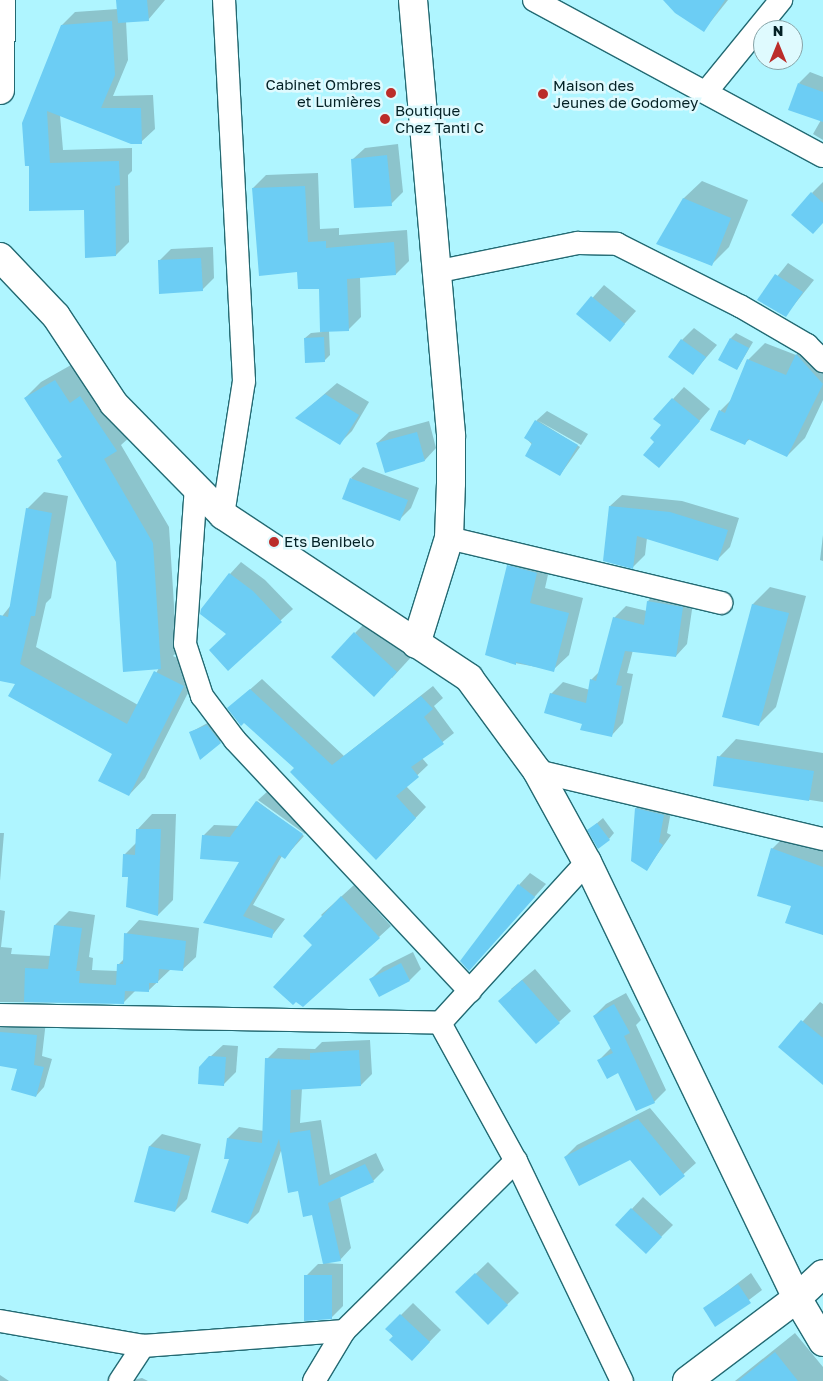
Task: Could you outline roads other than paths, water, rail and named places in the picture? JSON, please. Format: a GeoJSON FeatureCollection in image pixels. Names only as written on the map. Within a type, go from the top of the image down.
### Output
{"type":"FeatureCollection","features":[{"type":"Feature","properties":{"kind":"main road"},"geometry":{"type":"LineString","coordinates":[[0,90],[1,0]]}},
{"type":"Feature","properties":{"kind":"main road"},"geometry":{"type":"LineString","coordinates":[[413,0],[435,272],[451,436],[449,538],[416,644]]}},
{"type":"Feature","properties":{"kind":"main road"},"geometry":{"type":"LineString","coordinates":[[0,257],[56,316],[114,404],[223,515],[339,589],[416,644],[469,678],[537,771],[587,862],[797,1298],[823,1342]]}},
{"type":"Feature","properties":{"kind":"main road"},"geometry":{"type":"LineString","coordinates":[[687,1381],[797,1298],[823,1274]]}},
{"type":"Feature","properties":{"kind":"street"},"geometry":{"type":"LineString","coordinates":[[223,515],[244,381],[224,0]]}},
{"type":"Feature","properties":{"kind":"street"},"geometry":{"type":"LineString","coordinates":[[534,0],[823,156]]}},
{"type":"Feature","properties":{"kind":"street"},"geometry":{"type":"LineString","coordinates":[[706,92],[781,0]]}},
{"type":"Feature","properties":{"kind":"street"},"geometry":{"type":"LineString","coordinates":[[435,272],[578,243],[617,244],[740,306],[807,345],[823,361]]}},
{"type":"Feature","properties":{"kind":"street"},"geometry":{"type":"LineString","coordinates":[[196,486],[185,644],[202,696],[235,740],[470,991]]}},
{"type":"Feature","properties":{"kind":"street"},"geometry":{"type":"LineString","coordinates":[[449,538],[721,602]]}},
{"type":"Feature","properties":{"kind":"street"},"geometry":{"type":"LineString","coordinates":[[537,771],[823,839]]}},
{"type":"Feature","properties":{"kind":"street"},"geometry":{"type":"LineString","coordinates":[[0,1015],[440,1023],[587,862]]}},
{"type":"Feature","properties":{"kind":"street"},"geometry":{"type":"LineString","coordinates":[[440,1023],[516,1161],[622,1381]]}},
{"type":"Feature","properties":{"kind":"street"},"geometry":{"type":"LineString","coordinates":[[314,1381],[344,1331],[516,1161]]}},
{"type":"Feature","properties":{"kind":"street"},"geometry":{"type":"LineString","coordinates":[[0,1321],[143,1346],[344,1331]]}},
{"type":"Feature","properties":{"kind":"street"},"geometry":{"type":"LineString","coordinates":[[120,1381],[143,1346]]}},
{"type":"Feature","properties":{"kind":"place","name":"Cabinet Ombres et Lumières"},"geometry":{"type":"Point","coordinates":[391,93]}},
{"type":"Feature","properties":{"kind":"place","name":"Maison des Jeunes de Godomey"},"geometry":{"type":"Point","coordinates":[543,94]}},
{"type":"Feature","properties":{"kind":"place","name":"Boutique Chez Tanti C"},"geometry":{"type":"Point","coordinates":[385,119]}},
{"type":"Feature","properties":{"kind":"place","name":"Ets Benibelo"},"geometry":{"type":"Point","coordinates":[274,542]}}]}
